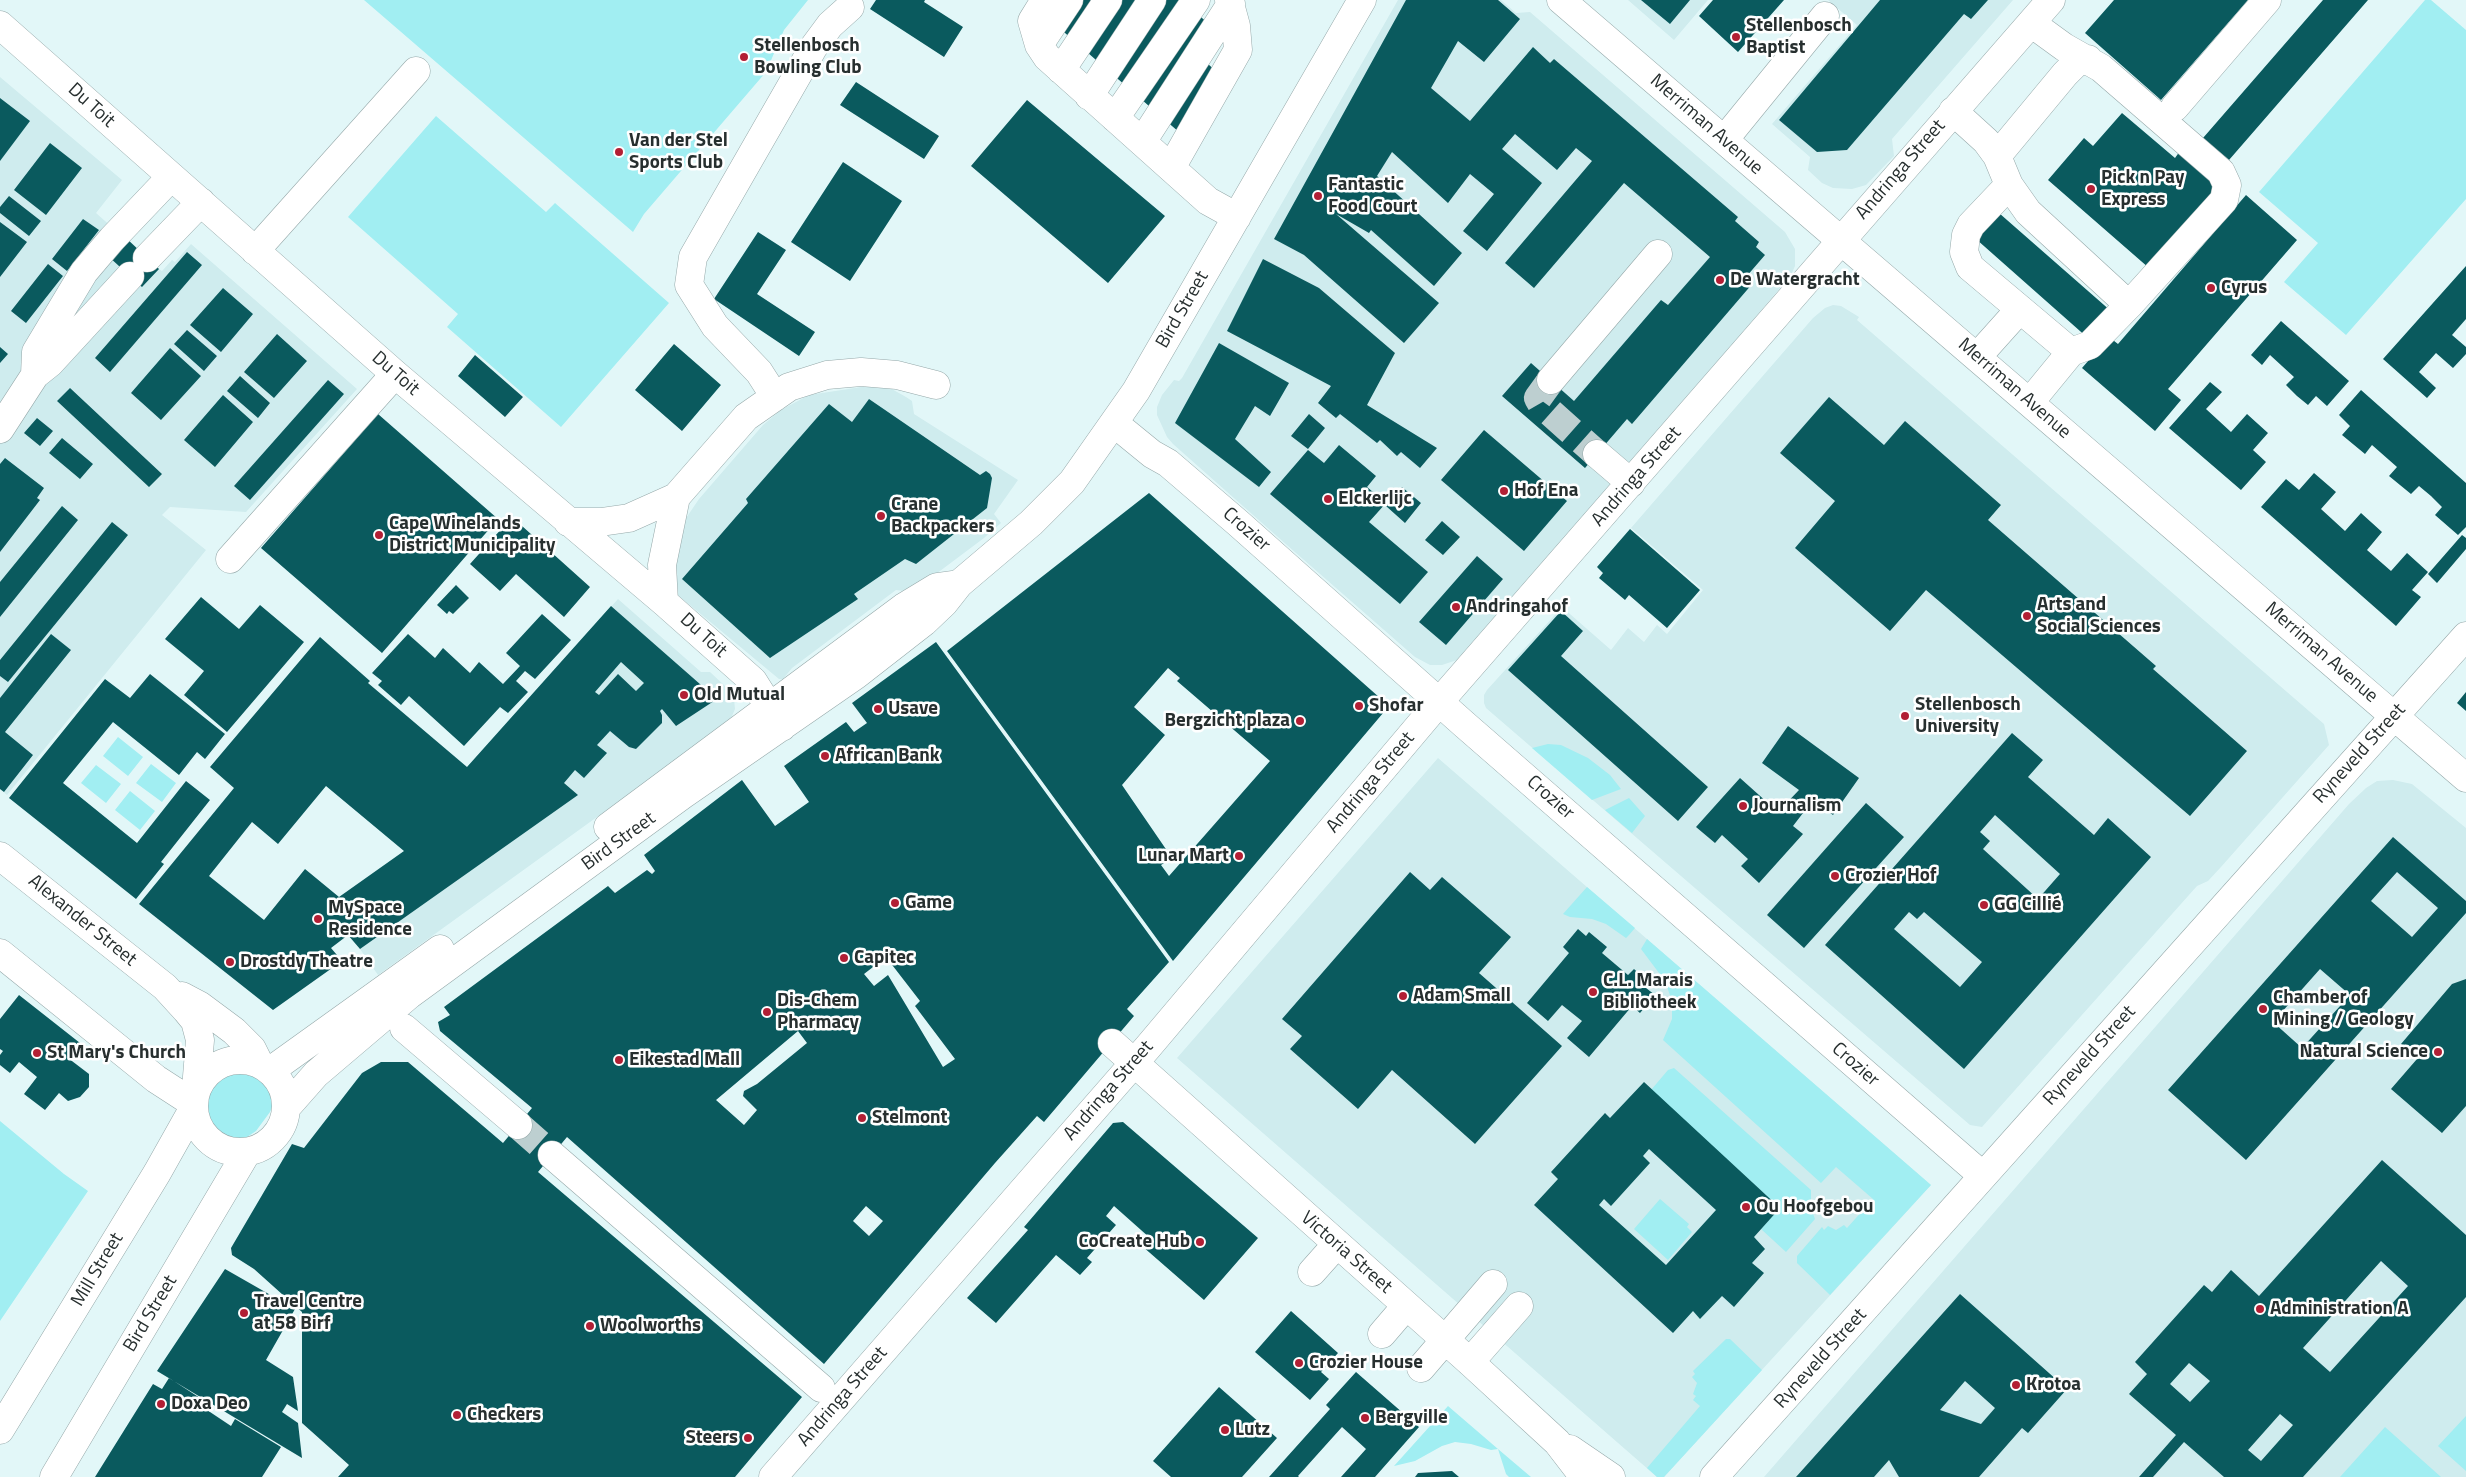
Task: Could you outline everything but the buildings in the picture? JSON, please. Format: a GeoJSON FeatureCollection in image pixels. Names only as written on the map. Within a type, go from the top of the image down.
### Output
{"type":"FeatureCollection","features":[{"type":"Feature","properties":{"kind":"street"},"geometry":{"type":"LineString","coordinates":[[1045,0],[1032,21],[1102,107],[1208,201],[1237,217]]}},
{"type":"Feature","properties":{"kind":"street"},"geometry":{"type":"LineString","coordinates":[[1069,0],[1102,107]]}},
{"type":"Feature","properties":{"kind":"street"},"geometry":{"type":"LineString","coordinates":[[1087,0],[1102,107]]}},
{"type":"Feature","properties":{"kind":"street"},"geometry":{"type":"LineString","coordinates":[[1102,107],[1108,0]]}},
{"type":"Feature","properties":{"kind":"street"},"geometry":{"type":"LineString","coordinates":[[1102,107],[1131,0]]}},
{"type":"Feature","properties":{"kind":"street"},"geometry":{"type":"LineString","coordinates":[[1102,107],[1152,0]]}},
{"type":"Feature","properties":{"kind":"street"},"geometry":{"type":"LineString","coordinates":[[1102,107],[1174,0]]}},
{"type":"Feature","properties":{"kind":"street"},"geometry":{"type":"LineString","coordinates":[[1102,107],[1196,0]]}},
{"type":"Feature","properties":{"kind":"street","name":"Bird Street"},"geometry":{"type":"LineString","coordinates":[[286,1108],[316,1074],[409,995],[684,794],[917,599],[937,587],[958,584],[1032,523],[1072,482],[1136,391],[1362,0]]}},
{"type":"Feature","properties":{"kind":"street","name":"Merriman Avenue"},"geometry":{"type":"LineString","coordinates":[[1561,0],[1839,241],[1978,357],[2466,778]]}},
{"type":"Feature","properties":{"kind":"street","name":"Andringa Street"},"geometry":{"type":"LineString","coordinates":[[773,1477],[1134,1063],[1440,701],[2051,0]]}},
{"type":"Feature","properties":{"kind":"street"},"geometry":{"type":"LineString","coordinates":[[2175,107],[2267,0]]}},
{"type":"Feature","properties":{"kind":"street"},"geometry":{"type":"LineString","coordinates":[[775,397],[759,372],[715,326],[689,285],[694,257],[813,48],[830,25],[850,7]]}},
{"type":"Feature","properties":{"kind":"street"},"geometry":{"type":"LineString","coordinates":[[1102,107],[1228,8]]}},
{"type":"Feature","properties":{"kind":"street"},"geometry":{"type":"LineString","coordinates":[[1102,107],[1228,8]]}},
{"type":"Feature","properties":{"kind":"street"},"geometry":{"type":"LineString","coordinates":[[1724,140],[1825,16]]}},
{"type":"Feature","properties":{"kind":"street"},"geometry":{"type":"LineString","coordinates":[[2030,402],[2071,352],[2090,345],[2129,305],[2224,200],[2227,185],[2221,172],[2101,68],[2064,47],[2031,23]]}},
{"type":"Feature","properties":{"kind":"street","name":"Du Toit"},"geometry":{"type":"LineString","coordinates":[[0,25],[395,374],[664,602],[753,681],[776,717]]}},
{"type":"Feature","properties":{"kind":"street"},"geometry":{"type":"LineString","coordinates":[[1997,156],[2065,74],[2076,63],[2088,59]]}},
{"type":"Feature","properties":{"kind":"street"},"geometry":{"type":"LineString","coordinates":[[256,251],[416,72]]}},
{"type":"Feature","properties":{"kind":"street"},"geometry":{"type":"LineString","coordinates":[[1953,111],[1986,141],[1997,156],[2009,184],[2028,212],[2129,305]]}},
{"type":"Feature","properties":{"kind":"street"},"geometry":{"type":"LineString","coordinates":[[35,375],[36,352],[84,272],[112,239],[171,177]]}},
{"type":"Feature","properties":{"kind":"street"},"geometry":{"type":"LineString","coordinates":[[2009,184],[1971,225],[1966,235],[1964,252],[1970,267],[2071,352]]}},
{"type":"Feature","properties":{"kind":"street"},"geometry":{"type":"LineString","coordinates":[[0,429],[10,398],[50,363],[200,202]]}},
{"type":"Feature","properties":{"kind":"street"},"geometry":{"type":"LineString","coordinates":[[1551,380],[1658,254]]}},
{"type":"Feature","properties":{"kind":"street"},"geometry":{"type":"LineString","coordinates":[[1978,357],[2020,309]]}},
{"type":"Feature","properties":{"kind":"street"},"geometry":{"type":"LineString","coordinates":[[568,522],[600,522],[629,518],[676,497],[746,417],[789,387],[827,375],[861,372],[897,375],[936,385]]}},
{"type":"Feature","properties":{"kind":"street"},"geometry":{"type":"LineString","coordinates":[[230,559],[395,374]]}},
{"type":"Feature","properties":{"kind":"street","name":"Crozier"},"geometry":{"type":"LineString","coordinates":[[1114,423],[1189,481],[1983,1176]]}},
{"type":"Feature","properties":{"kind":"street"},"geometry":{"type":"LineString","coordinates":[[1597,454],[1631,483]]}},
{"type":"Feature","properties":{"kind":"street"},"geometry":{"type":"LineString","coordinates":[[664,602],[662,565],[676,497]]}},
{"type":"Feature","properties":{"kind":"street","name":"Ryneveld Street"},"geometry":{"type":"LineString","coordinates":[[1714,1477],[2466,636]]}},
{"type":"Feature","properties":{"kind":"street","name":"Bird Street"},"geometry":{"type":"LineString","coordinates":[[264,1067],[592,839],[776,717]]}},
{"type":"Feature","properties":{"kind":"street","name":"Alexander Street"},"geometry":{"type":"LineString","coordinates":[[0,856],[165,987],[186,1010],[199,1032],[200,1048],[194,1100]]}},
{"type":"Feature","properties":{"kind":"street"},"geometry":{"type":"LineString","coordinates":[[0,952],[156,1079],[194,1100]]}},
{"type":"Feature","properties":{"kind":"street","name":"Alexander Street"},"geometry":{"type":"LineString","coordinates":[[165,987],[199,1005],[234,1031],[252,1049],[264,1067]]}},
{"type":"Feature","properties":{"kind":"street"},"geometry":{"type":"LineString","coordinates":[[404,1028],[518,1125]]}},
{"type":"Feature","properties":{"kind":"street","name":"Victoria Street"},"geometry":{"type":"LineString","coordinates":[[1112,1043],[1336,1245],[1470,1362],[1557,1442],[1584,1477]]}},
{"type":"Feature","properties":{"kind":"street"},"geometry":{"type":"LineString","coordinates":[[245,1059],[264,1067],[280,1081],[285,1094],[286,1108],[278,1132],[260,1148],[247,1152],[233,1152],[220,1148],[208,1139],[199,1128],[194,1100],[207,1074],[230,1060],[245,1059]]}},
{"type":"Feature","properties":{"kind":"street","name":"Mill Street"},"geometry":{"type":"LineString","coordinates":[[0,1430],[158,1173],[194,1100]]}},
{"type":"Feature","properties":{"kind":"street","name":"Bird Street"},"geometry":{"type":"LineString","coordinates":[[54,1477],[247,1152]]}},
{"type":"Feature","properties":{"kind":"street"},"geometry":{"type":"LineString","coordinates":[[552,1155],[821,1388]]}},
{"type":"Feature","properties":{"kind":"street"},"geometry":{"type":"LineString","coordinates":[[1312,1272],[1336,1245]]}},
{"type":"Feature","properties":{"kind":"street"},"geometry":{"type":"LineString","coordinates":[[1420,1368],[1494,1284]]}},
{"type":"Feature","properties":{"kind":"street"},"geometry":{"type":"LineString","coordinates":[[1382,1334],[1406,1306]]}},
{"type":"Feature","properties":{"kind":"street"},"geometry":{"type":"LineString","coordinates":[[1470,1362],[1519,1306]]}},
{"type":"Feature","properties":{"kind":"street","name":"Victoria Street"},"geometry":{"type":"LineString","coordinates":[[1557,1442],[1576,1452],[1611,1477]]}},
{"type":"Feature","properties":{"kind":"shaded area","name":"Van der Stel Sports Club"},"geometry":{"type":"Polygon","coordinates":[[[364,0],[808,0],[784,30],[766,72],[644,214],[633,232],[364,0]]]}},
{"type":"Feature","properties":{"kind":"shaded area"},"geometry":{"type":"Polygon","coordinates":[[[1398,0],[1501,0],[1516,13],[1530,12],[1785,232],[1795,249],[1795,266],[1791,275],[1633,462],[1460,659],[1442,665],[1430,665],[1415,657],[1288,546],[1173,444],[1167,437],[1157,415],[1157,407],[1162,395],[1174,380],[1179,381],[1182,378],[1398,0]]]}},
{"type":"Feature","properties":{"kind":"shaded area"},"geometry":{"type":"Polygon","coordinates":[[[1628,0],[1708,0],[1674,40],[1628,0]]]}},
{"type":"Feature","properties":{"kind":"shaded area"},"geometry":{"type":"Polygon","coordinates":[[[1828,0],[2013,0],[1892,139],[1894,156],[1866,185],[1852,189],[1833,188],[1822,183],[1808,170],[1810,157],[1772,124],[1857,25],[1828,0]]]}},
{"type":"Feature","properties":{"kind":"shaded area"},"geometry":{"type":"Polygon","coordinates":[[[2425,0],[2431,0],[2466,30],[2466,199],[2346,335],[2284,282],[2318,243],[2259,192],[2425,0]]]}},
{"type":"Feature","properties":{"kind":"shaded area"},"geometry":{"type":"Polygon","coordinates":[[[0,77],[122,180],[96,213],[159,269],[162,271],[172,260],[175,262],[191,244],[357,389],[246,512],[170,507],[162,515],[206,550],[7,795],[0,789],[0,77]]]}},
{"type":"Feature","properties":{"kind":"shaded area"},"geometry":{"type":"Polygon","coordinates":[[[436,116],[546,212],[555,203],[669,303],[561,427],[447,327],[458,314],[348,217],[436,116]]]}},
{"type":"Feature","properties":{"kind":"shaded area","name":"Stellenbosch University"},"geometry":{"type":"Polygon","coordinates":[[[1833,305],[1841,306],[1859,317],[1857,320],[2324,724],[2329,745],[2208,881],[2197,886],[1982,1127],[1970,1125],[1486,708],[1484,703],[1484,695],[1487,690],[1562,607],[1611,650],[1628,628],[1644,642],[1657,625],[1667,634],[1703,590],[1631,528],[1813,318],[1825,308],[1833,305]]]}},
{"type":"Feature","properties":{"kind":"shaded area"},"geometry":{"type":"Polygon","coordinates":[[[868,386],[890,388],[906,397],[912,401],[914,414],[1018,480],[994,514],[1001,523],[984,538],[912,592],[896,590],[792,668],[783,679],[779,679],[673,591],[672,573],[680,527],[699,499],[763,425],[781,410],[809,395],[868,386]]]}},
{"type":"Feature","properties":{"kind":"shaded area"},"geometry":{"type":"Polygon","coordinates":[[[618,599],[701,672],[710,672],[725,686],[734,699],[735,709],[730,721],[378,975],[360,949],[539,822],[467,767],[618,599]]]}},
{"type":"Feature","properties":{"kind":"shaded area"},"geometry":{"type":"Polygon","coordinates":[[[118,737],[143,757],[128,776],[103,756],[118,737]]]}},
{"type":"Feature","properties":{"kind":"shaded area"},"geometry":{"type":"Polygon","coordinates":[[[1548,744],[1561,745],[1588,758],[1610,775],[1621,789],[1592,800],[1532,748],[1548,744]]]}},
{"type":"Feature","properties":{"kind":"shaded area"},"geometry":{"type":"Polygon","coordinates":[[[1438,758],[1931,1185],[1664,1477],[1657,1477],[1177,1058],[1438,758]]]}},
{"type":"Feature","properties":{"kind":"shaded area"},"geometry":{"type":"Polygon","coordinates":[[[151,764],[176,783],[162,802],[136,783],[151,764]]]}},
{"type":"Feature","properties":{"kind":"shaded area"},"geometry":{"type":"Polygon","coordinates":[[[96,765],[121,784],[106,803],[81,783],[96,765]]]}},
{"type":"Feature","properties":{"kind":"shaded area"},"geometry":{"type":"Polygon","coordinates":[[[2393,780],[2412,784],[2466,828],[2466,1477],[1764,1477],[2349,804],[2366,788],[2377,781],[2393,780]]]}},
{"type":"Feature","properties":{"kind":"shaded area"},"geometry":{"type":"Polygon","coordinates":[[[130,791],[155,811],[140,830],[115,810],[130,791]]]}},
{"type":"Feature","properties":{"kind":"shaded area"},"geometry":{"type":"Polygon","coordinates":[[[1629,798],[1645,816],[1632,833],[1605,810],[1629,798]]]}},
{"type":"Feature","properties":{"kind":"shaded area"},"geometry":{"type":"Polygon","coordinates":[[[1587,887],[1635,928],[1626,938],[1606,924],[1592,919],[1570,917],[1563,914],[1587,887]]]}},
{"type":"Feature","properties":{"kind":"shaded area"},"geometry":{"type":"Polygon","coordinates":[[[1647,939],[1931,1185],[1830,1295],[1797,1263],[1797,1256],[1822,1227],[1824,1230],[1828,1226],[1836,1230],[1844,1225],[1847,1228],[1873,1199],[1836,1167],[1821,1183],[1663,1040],[1672,1019],[1672,1001],[1665,981],[1641,949],[1647,939]]]}},
{"type":"Feature","properties":{"kind":"shaded area"},"geometry":{"type":"Polygon","coordinates":[[[242,1067],[251,1067],[269,1080],[274,1091],[274,1103],[270,1112],[256,1131],[247,1137],[236,1140],[224,1137],[214,1131],[206,1122],[202,1112],[206,1093],[213,1084],[222,1076],[242,1067]]]}},
{"type":"Feature","properties":{"kind":"shaded area"},"geometry":{"type":"Polygon","coordinates":[[[1674,1068],[1811,1190],[1811,1208],[1815,1219],[1786,1252],[1761,1229],[1780,1208],[1651,1090],[1668,1070],[1674,1068]]]}},
{"type":"Feature","properties":{"kind":"shaded area"},"geometry":{"type":"Polygon","coordinates":[[[0,1121],[64,1174],[88,1191],[0,1321],[0,1121]]]}},
{"type":"Feature","properties":{"kind":"shaded area"},"geometry":{"type":"Polygon","coordinates":[[[1660,1199],[1689,1224],[1687,1227],[1692,1232],[1668,1260],[1634,1229],[1660,1199]]]}},
{"type":"Feature","properties":{"kind":"shaded area"},"geometry":{"type":"Polygon","coordinates":[[[1726,1339],[1730,1339],[1762,1370],[1664,1477],[1657,1477],[1647,1468],[1700,1406],[1693,1400],[1696,1396],[1693,1394],[1697,1383],[1692,1377],[1695,1374],[1693,1371],[1726,1339]]]}},
{"type":"Feature","properties":{"kind":"shaded area"},"geometry":{"type":"Polygon","coordinates":[[[1448,1406],[1498,1449],[1491,1450],[1471,1444],[1455,1442],[1442,1446],[1415,1461],[1394,1466],[1448,1406]]]}},
{"type":"Feature","properties":{"kind":"shaded area"},"geometry":{"type":"Polygon","coordinates":[[[2466,1416],[2466,1471],[2438,1446],[2466,1416]]]}},
{"type":"Feature","properties":{"kind":"shaded area"},"geometry":{"type":"Polygon","coordinates":[[[2385,1427],[2441,1477],[2340,1477],[2385,1427]]]}},
{"type":"Feature","properties":{"kind":"shaded area"},"geometry":{"type":"Polygon","coordinates":[[[1498,1449],[1531,1477],[1509,1477],[1506,1474],[1498,1449]]]}},
{"type":"Feature","properties":{"kind":"tunnel"},"geometry":{"type":"LineString","coordinates":[[1551,380],[1538,398],[1542,405],[1597,454]]}},
{"type":"Feature","properties":{"kind":"tunnel"},"geometry":{"type":"LineString","coordinates":[[518,1125],[552,1155]]}},
{"type":"Feature","properties":{"kind":"place","name":"Stellenbosch Baptist"},"geometry":{"type":"Point","coordinates":[1736,37]}},
{"type":"Feature","properties":{"kind":"place","name":"Stellenbosch Bowling Club"},"geometry":{"type":"Point","coordinates":[744,57]}},
{"type":"Feature","properties":{"kind":"place","name":"Van der Stel Sports Club"},"geometry":{"type":"Point","coordinates":[619,152]}},
{"type":"Feature","properties":{"kind":"place","name":"Pick n Pay Express"},"geometry":{"type":"Point","coordinates":[2091,189]}},
{"type":"Feature","properties":{"kind":"place","name":"Fantastic Food Court"},"geometry":{"type":"Point","coordinates":[1318,196]}},
{"type":"Feature","properties":{"kind":"place","name":"De Watergracht"},"geometry":{"type":"Point","coordinates":[1720,280]}},
{"type":"Feature","properties":{"kind":"place","name":"Cyrus"},"geometry":{"type":"Point","coordinates":[2211,288]}},
{"type":"Feature","properties":{"kind":"place","name":"Hof Ena"},"geometry":{"type":"Point","coordinates":[1504,491]}},
{"type":"Feature","properties":{"kind":"place","name":"Elckerlijc"},"geometry":{"type":"Point","coordinates":[1328,499]}},
{"type":"Feature","properties":{"kind":"place","name":"Crane Backpackers"},"geometry":{"type":"Point","coordinates":[881,516]}},
{"type":"Feature","properties":{"kind":"place","name":"Cape Winelands District Municipality"},"geometry":{"type":"Point","coordinates":[379,535]}},
{"type":"Feature","properties":{"kind":"place","name":"Andringahof"},"geometry":{"type":"Point","coordinates":[1456,607]}},
{"type":"Feature","properties":{"kind":"place","name":"Arts and Social Sciences"},"geometry":{"type":"Point","coordinates":[2027,616]}},
{"type":"Feature","properties":{"kind":"place","name":"Old Mutual"},"geometry":{"type":"Point","coordinates":[684,695]}},
{"type":"Feature","properties":{"kind":"place","name":"Shofar"},"geometry":{"type":"Point","coordinates":[1359,706]}},
{"type":"Feature","properties":{"kind":"place","name":"Usave"},"geometry":{"type":"Point","coordinates":[878,709]}},
{"type":"Feature","properties":{"kind":"place","name":"Stellenbosch University"},"geometry":{"type":"Point","coordinates":[1905,716]}},
{"type":"Feature","properties":{"kind":"place","name":"Bergzicht plaza"},"geometry":{"type":"Point","coordinates":[1300,721]}},
{"type":"Feature","properties":{"kind":"place","name":"African Bank"},"geometry":{"type":"Point","coordinates":[825,756]}},
{"type":"Feature","properties":{"kind":"place","name":"Journalism"},"geometry":{"type":"Point","coordinates":[1743,806]}},
{"type":"Feature","properties":{"kind":"place","name":"Lunar Mart"},"geometry":{"type":"Point","coordinates":[1239,856]}},
{"type":"Feature","properties":{"kind":"place","name":"Crozier Hof"},"geometry":{"type":"Point","coordinates":[1835,876]}},
{"type":"Feature","properties":{"kind":"place","name":"Game"},"geometry":{"type":"Point","coordinates":[895,903]}},
{"type":"Feature","properties":{"kind":"place","name":"GG Cillié"},"geometry":{"type":"Point","coordinates":[1984,905]}},
{"type":"Feature","properties":{"kind":"place","name":"MySpace Residence"},"geometry":{"type":"Point","coordinates":[318,919]}},
{"type":"Feature","properties":{"kind":"place","name":"Capitec"},"geometry":{"type":"Point","coordinates":[844,958]}},
{"type":"Feature","properties":{"kind":"place","name":"Drostdy Theatre"},"geometry":{"type":"Point","coordinates":[230,962]}},
{"type":"Feature","properties":{"kind":"place","name":"C.L. Marais Bibliotheek"},"geometry":{"type":"Point","coordinates":[1593,992]}},
{"type":"Feature","properties":{"kind":"place","name":"Adam Small"},"geometry":{"type":"Point","coordinates":[1403,996]}},
{"type":"Feature","properties":{"kind":"place","name":"Chamber of Mining / Geology"},"geometry":{"type":"Point","coordinates":[2263,1009]}},
{"type":"Feature","properties":{"kind":"place","name":"Dis-Chem Pharmacy"},"geometry":{"type":"Point","coordinates":[767,1012]}},
{"type":"Feature","properties":{"kind":"place","name":"Natural Science"},"geometry":{"type":"Point","coordinates":[2438,1052]}},
{"type":"Feature","properties":{"kind":"place","name":"St Mary's Church"},"geometry":{"type":"Point","coordinates":[37,1053]}},
{"type":"Feature","properties":{"kind":"place","name":"Eikestad Mall"},"geometry":{"type":"Point","coordinates":[619,1060]}},
{"type":"Feature","properties":{"kind":"place","name":"Stelmont"},"geometry":{"type":"Point","coordinates":[862,1118]}},
{"type":"Feature","properties":{"kind":"place","name":"Ou Hoofgebou"},"geometry":{"type":"Point","coordinates":[1746,1207]}},
{"type":"Feature","properties":{"kind":"place","name":"CoCreate Hub"},"geometry":{"type":"Point","coordinates":[1200,1242]}},
{"type":"Feature","properties":{"kind":"place","name":"Administration A"},"geometry":{"type":"Point","coordinates":[2260,1309]}},
{"type":"Feature","properties":{"kind":"place","name":"Travel Centre at 58 Birf"},"geometry":{"type":"Point","coordinates":[244,1313]}},
{"type":"Feature","properties":{"kind":"place","name":"Woolworths"},"geometry":{"type":"Point","coordinates":[590,1326]}},
{"type":"Feature","properties":{"kind":"place","name":"Crozier House"},"geometry":{"type":"Point","coordinates":[1299,1363]}},
{"type":"Feature","properties":{"kind":"place","name":"Krotoa"},"geometry":{"type":"Point","coordinates":[2016,1385]}},
{"type":"Feature","properties":{"kind":"place","name":"Doxa Deo"},"geometry":{"type":"Point","coordinates":[161,1404]}},
{"type":"Feature","properties":{"kind":"place","name":"Checkers"},"geometry":{"type":"Point","coordinates":[457,1415]}},
{"type":"Feature","properties":{"kind":"place","name":"Bergville"},"geometry":{"type":"Point","coordinates":[1365,1418]}},
{"type":"Feature","properties":{"kind":"place","name":"Lutz"},"geometry":{"type":"Point","coordinates":[1225,1430]}},
{"type":"Feature","properties":{"kind":"place","name":"Steers"},"geometry":{"type":"Point","coordinates":[748,1438]}}]}
